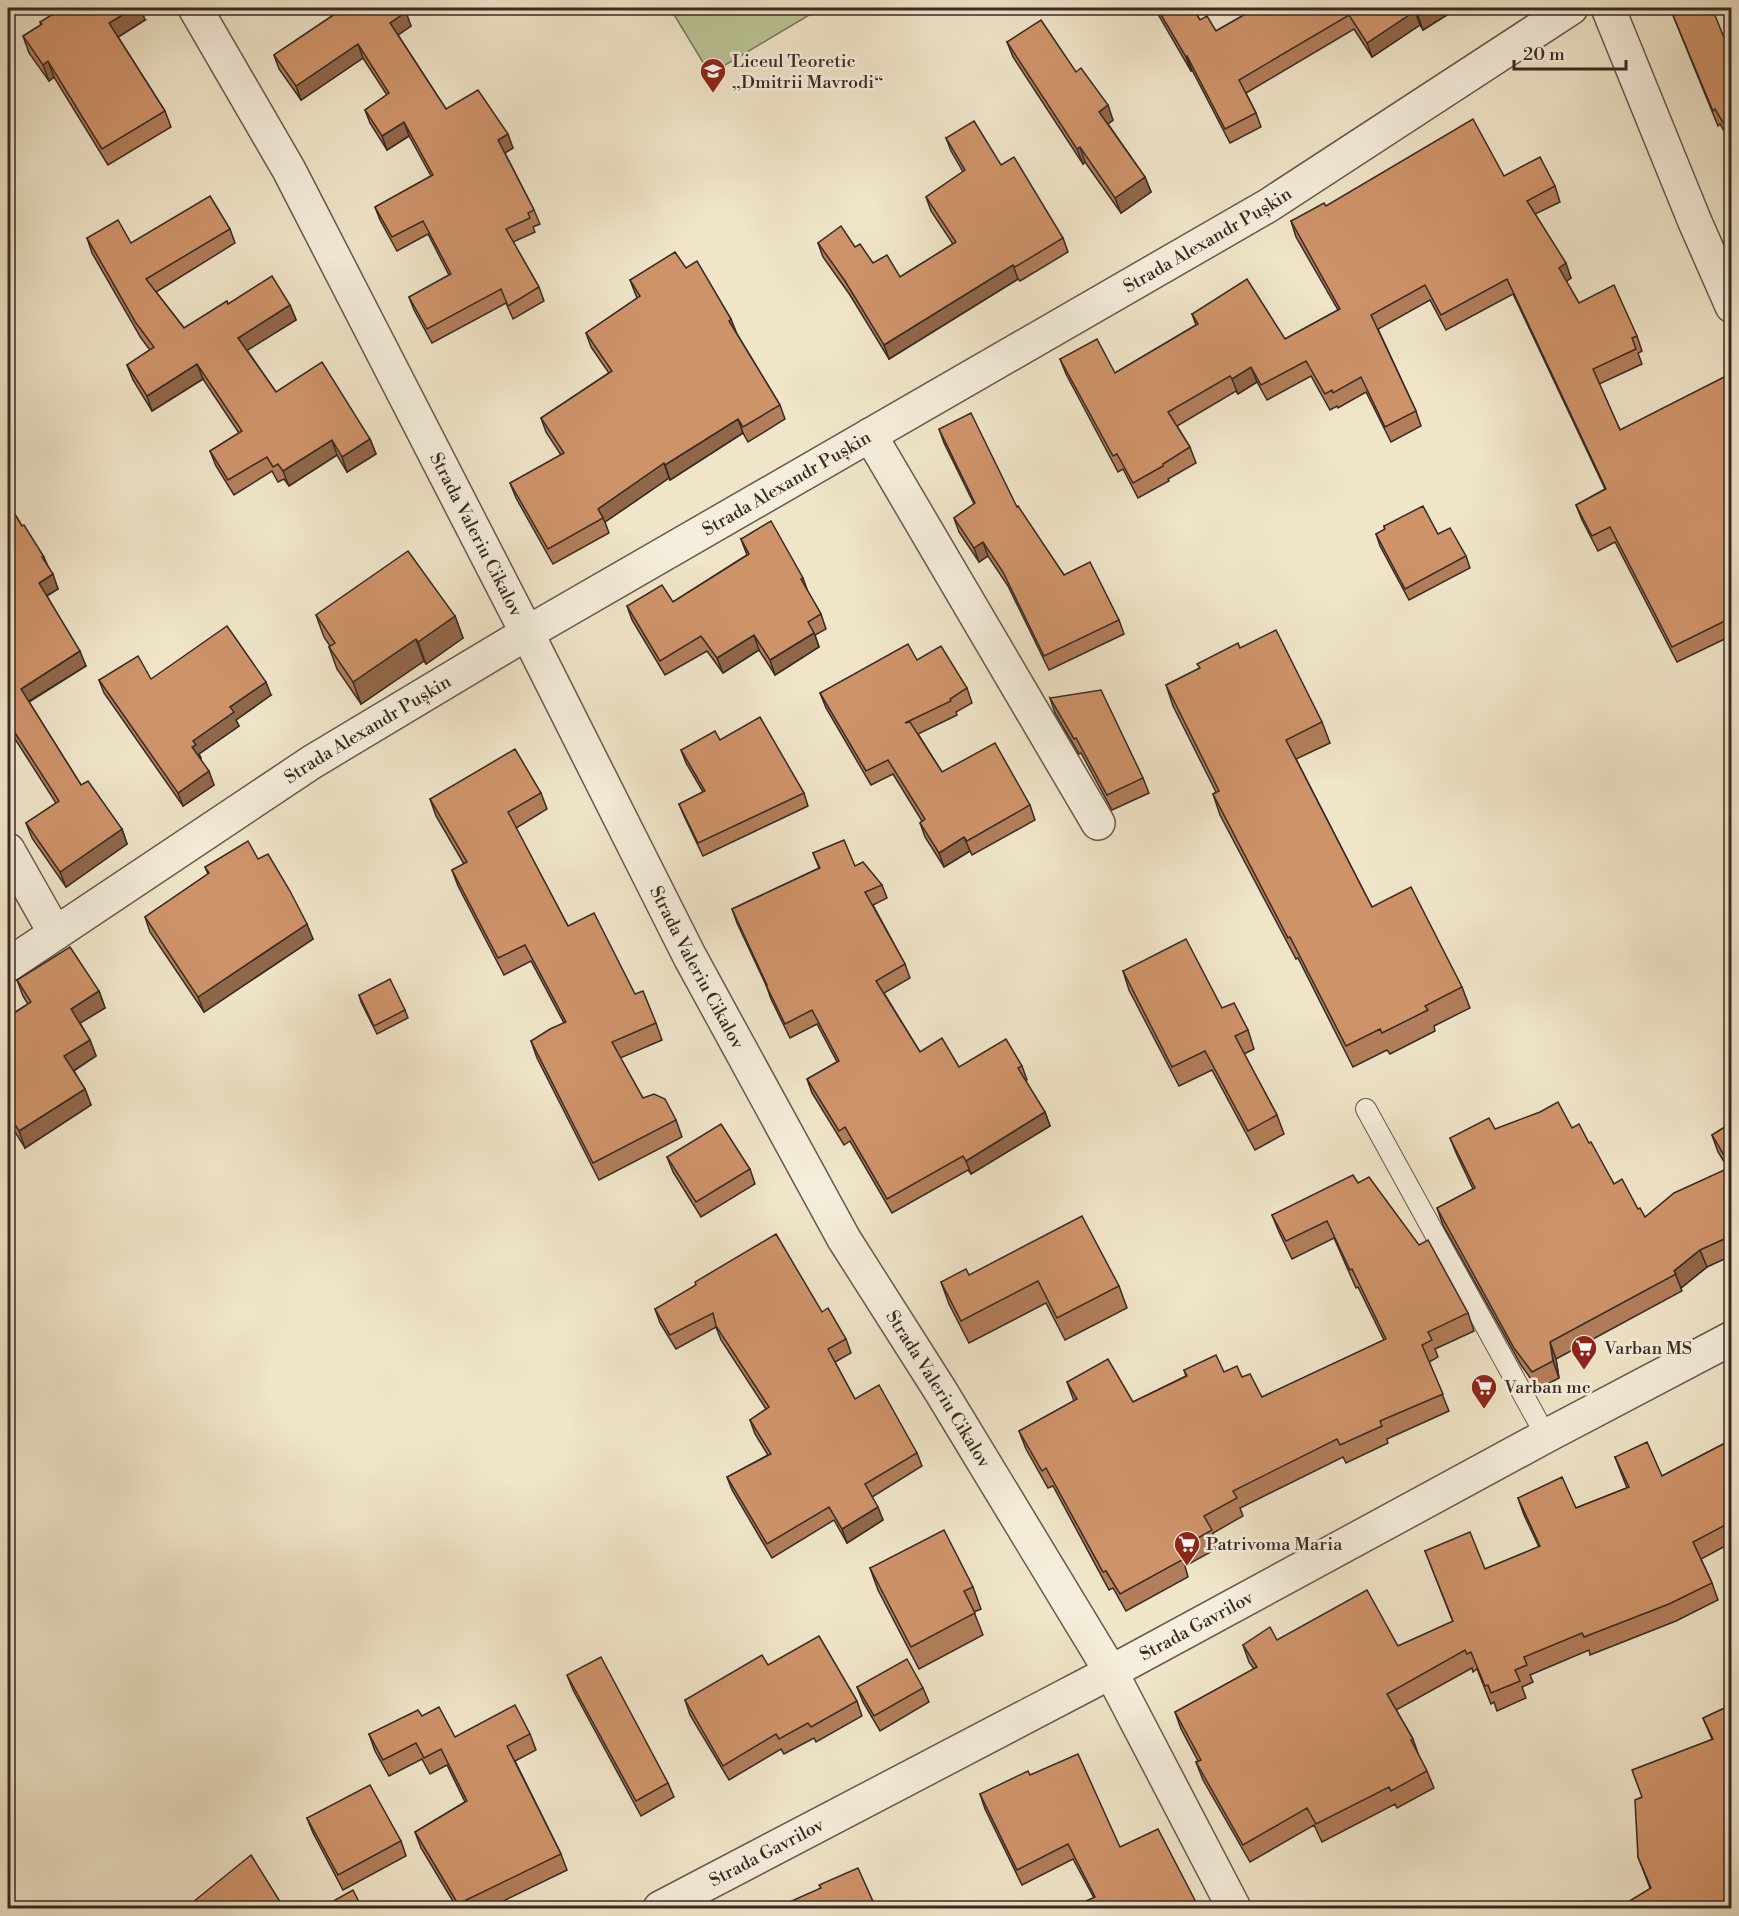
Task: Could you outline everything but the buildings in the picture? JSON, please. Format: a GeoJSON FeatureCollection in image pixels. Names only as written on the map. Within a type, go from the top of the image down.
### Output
{"type":"FeatureCollection","features":[{"type":"Feature","properties":{"kind":"street","name":"Strada Valeriu Cikalov"},"geometry":{"type":"LineString","coordinates":[[195,8],[289,170],[527,633],[690,957],[844,1239],[940,1390],[1111,1672],[1234,1908]]}},
{"type":"Feature","properties":{"kind":"street","name":"Strada Alexandr Pușkin"},"geometry":{"type":"LineString","coordinates":[[8,965],[312,762],[527,633],[1269,205],[1571,8]]}},
{"type":"Feature","properties":{"kind":"street"},"geometry":{"type":"LineString","coordinates":[[1608,8],[1731,306]]}},
{"type":"Feature","properties":{"kind":"street"},"geometry":{"type":"LineString","coordinates":[[870,435],[1098,822]]}},
{"type":"Feature","properties":{"kind":"street"},"geometry":{"type":"LineString","coordinates":[[8,850],[55,933]]}},
{"type":"Feature","properties":{"kind":"street","name":"Strada Gavrilov"},"geometry":{"type":"LineString","coordinates":[[660,1908],[1111,1672],[1731,1338]]}},
{"type":"Feature","properties":{"kind":"lane"},"geometry":{"type":"LineString","coordinates":[[1366,1109],[1546,1436]]}},
{"type":"Feature","properties":{"kind":"green space"},"geometry":{"type":"Polygon","coordinates":[[[670,8],[821,8],[710,74],[670,8]]]}},
{"type":"Feature","properties":{"kind":"place","name":"Liceul Teoretic „Dmitrii Mavrodi“"},"geometry":{"type":"Point","coordinates":[713,94]}},
{"type":"Feature","properties":{"kind":"place","name":"Varban MS"},"geometry":{"type":"Point","coordinates":[1584,1371]}},
{"type":"Feature","properties":{"kind":"place","name":"Varban mc"},"geometry":{"type":"Point","coordinates":[1484,1410]}},
{"type":"Feature","properties":{"kind":"place","name":"Patrivoma Maria"},"geometry":{"type":"Point","coordinates":[1187,1567]}}]}
